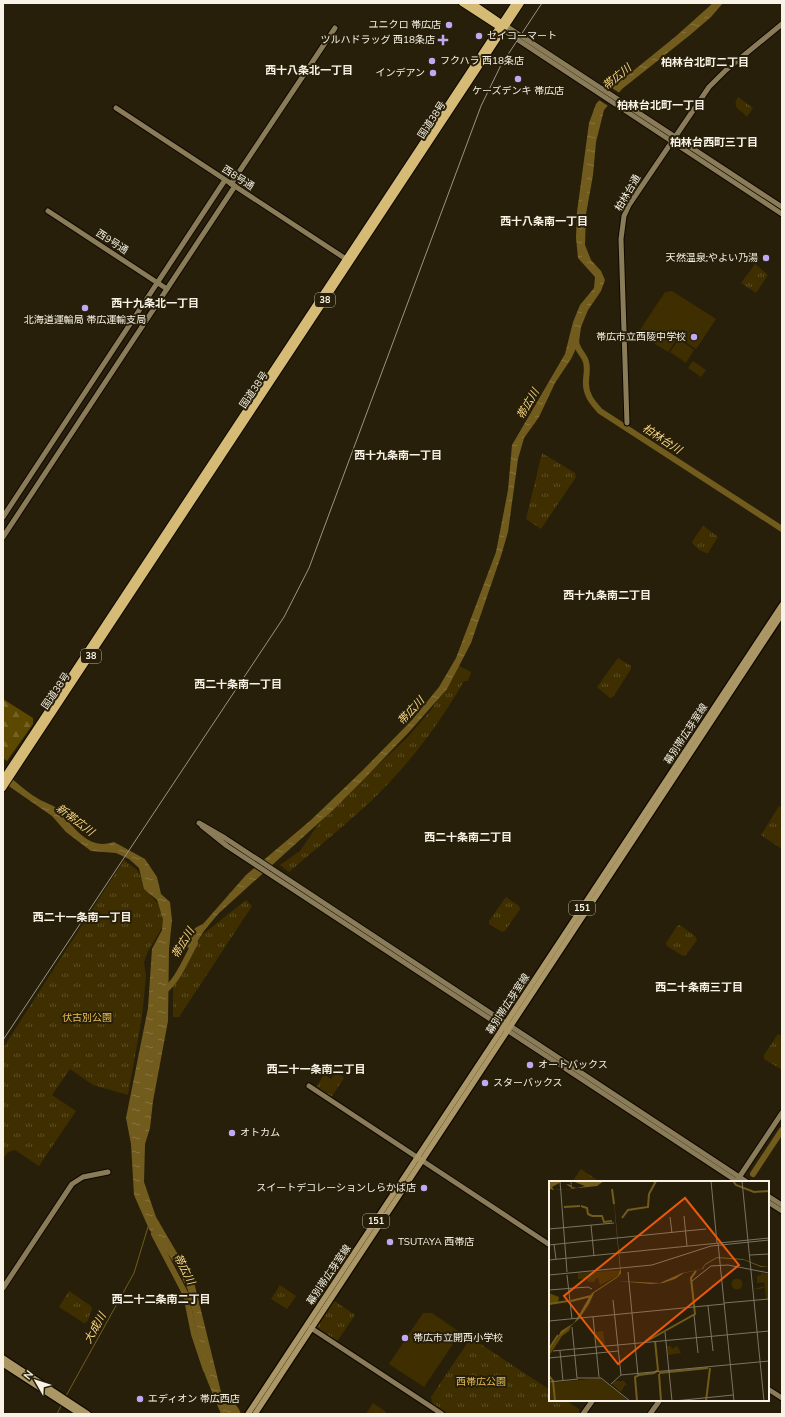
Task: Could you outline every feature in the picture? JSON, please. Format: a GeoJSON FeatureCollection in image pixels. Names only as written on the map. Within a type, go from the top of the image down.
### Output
{"type":"FeatureCollection","features":[{"type":"Feature","properties":{"kind":"highway"},"geometry":{"type":"LineString","coordinates":[[462,3],[502,26]]}},
{"type":"Feature","properties":{"kind":"highway"},"geometry":{"type":"LineString","coordinates":[[472,3],[502,26]]}},
{"type":"Feature","properties":{"kind":"highway","name":"国道38号"},"geometry":{"type":"LineString","coordinates":[[3,788],[12,770],[502,26],[515,3]]}},
{"type":"Feature","properties":{"kind":"highway","name":"国道38号"},"geometry":{"type":"LineString","coordinates":[[502,26],[521,3]]}},
{"type":"Feature","properties":{"kind":"highway","name":"国道38号"},"geometry":{"type":"LineString","coordinates":[[3,779],[12,770]]}},
{"type":"Feature","properties":{"kind":"main road","name":"幕別帯広芽室線"},"geometry":{"type":"LineString","coordinates":[[507,1027],[782,604]]}},
{"type":"Feature","properties":{"kind":"main road","name":"幕別帯広芽室線"},"geometry":{"type":"LineString","coordinates":[[248,1414],[419,1160],[782,614]]}},
{"type":"Feature","properties":{"kind":"main road","name":"幕別帯広芽室線"},"geometry":{"type":"LineString","coordinates":[[254,1414],[419,1160]]}},
{"type":"Feature","properties":{"kind":"main road"},"geometry":{"type":"LineString","coordinates":[[3,1358],[60,1399]]}},
{"type":"Feature","properties":{"kind":"main road"},"geometry":{"type":"LineString","coordinates":[[3,1364],[60,1399],[88,1414]]}},
{"type":"Feature","properties":{"kind":"main road"},"geometry":{"type":"LineString","coordinates":[[67,1403],[80,1414]]}},
{"type":"Feature","properties":{"kind":"street","name":"柏林台通"},"geometry":{"type":"LineString","coordinates":[[627,423],[621,231],[624,216],[629,205],[709,87],[726,70],[782,24]]}},
{"type":"Feature","properties":{"kind":"street"},"geometry":{"type":"LineString","coordinates":[[502,26],[674,139],[782,207]]}},
{"type":"Feature","properties":{"kind":"street"},"geometry":{"type":"LineString","coordinates":[[3,537],[167,289],[335,28]]}},
{"type":"Feature","properties":{"kind":"street","name":"西8号通"},"geometry":{"type":"LineString","coordinates":[[116,108],[348,260]]}},
{"type":"Feature","properties":{"kind":"street"},"geometry":{"type":"LineString","coordinates":[[674,139],[782,214]]}},
{"type":"Feature","properties":{"kind":"street"},"geometry":{"type":"LineString","coordinates":[[3,518],[226,180]]}},
{"type":"Feature","properties":{"kind":"street","name":"西9号通"},"geometry":{"type":"LineString","coordinates":[[48,211],[167,289]]}},
{"type":"Feature","properties":{"kind":"street"},"geometry":{"type":"LineString","coordinates":[[271,871],[251,862],[229,843],[199,823],[229,843],[256,858],[271,871],[738,1181],[782,1113]]}},
{"type":"Feature","properties":{"kind":"street"},"geometry":{"type":"LineString","coordinates":[[309,1086],[549,1245]]}},
{"type":"Feature","properties":{"kind":"street"},"geometry":{"type":"LineString","coordinates":[[3,1288],[72,1184],[83,1177],[108,1172]]}},
{"type":"Feature","properties":{"kind":"street"},"geometry":{"type":"LineString","coordinates":[[769,1197],[782,1205]]}},
{"type":"Feature","properties":{"kind":"street"},"geometry":{"type":"LineString","coordinates":[[769,1203],[782,1211]]}},
{"type":"Feature","properties":{"kind":"street"},"geometry":{"type":"LineString","coordinates":[[311,1328],[442,1414]]}},
{"type":"Feature","properties":{"kind":"street"},"geometry":{"type":"LineString","coordinates":[[769,1390],[782,1398]]}},
{"type":"Feature","properties":{"kind":"street"},"geometry":{"type":"LineString","coordinates":[[584,1414],[592,1401]]}},
{"type":"Feature","properties":{"kind":"street"},"geometry":{"type":"LineString","coordinates":[[650,1414],[659,1401]]}},
{"type":"Feature","properties":{"kind":"green space"},"geometry":{"type":"Polygon","coordinates":[[[738,97],[753,108],[747,117],[736,106],[738,97]]]}},
{"type":"Feature","properties":{"kind":"green space"},"geometry":{"type":"Polygon","coordinates":[[[755,264],[768,275],[756,293],[741,283],[755,264]]]}},
{"type":"Feature","properties":{"kind":"green space"},"geometry":{"type":"Polygon","coordinates":[[[672,291],[716,319],[696,349],[678,337],[668,352],[638,333],[665,292],[672,291]]]}},
{"type":"Feature","properties":{"kind":"green space"},"geometry":{"type":"Polygon","coordinates":[[[679,339],[694,350],[686,363],[670,352],[679,339]]]}},
{"type":"Feature","properties":{"kind":"green space"},"geometry":{"type":"Polygon","coordinates":[[[693,361],[706,370],[701,377],[688,368],[693,361]]]}},
{"type":"Feature","properties":{"kind":"green space"},"geometry":{"type":"Polygon","coordinates":[[[542,453],[575,473],[576,477],[541,529],[526,519],[542,453]]]}},
{"type":"Feature","properties":{"kind":"green space"},"geometry":{"type":"Polygon","coordinates":[[[704,526],[718,537],[708,553],[699,549],[692,542],[704,526]]]}},
{"type":"Feature","properties":{"kind":"green space"},"geometry":{"type":"Polygon","coordinates":[[[618,658],[631,666],[631,669],[613,697],[610,698],[597,687],[618,658]]]}},
{"type":"Feature","properties":{"kind":"green space"},"geometry":{"type":"Polygon","coordinates":[[[459,666],[471,672],[468,681],[464,681],[433,730],[396,775],[369,803],[289,872],[280,865],[300,851],[319,823],[333,807],[407,738],[431,710],[459,666]]]}},
{"type":"Feature","properties":{"kind":"green space"},"geometry":{"type":"Polygon","coordinates":[[[3,699],[33,718],[33,724],[7,761],[3,758],[3,699]]]}},
{"type":"Feature","properties":{"kind":"green space"},"geometry":{"type":"Polygon","coordinates":[[[779,806],[782,808],[782,849],[761,835],[779,806]]]}},
{"type":"Feature","properties":{"kind":"green space","name":"伏古別公園"},"geometry":{"type":"Polygon","coordinates":[[[124,860],[137,870],[152,897],[161,908],[167,919],[148,951],[144,962],[146,976],[142,1017],[128,1095],[93,1085],[70,1069],[52,1095],[76,1111],[39,1166],[15,1150],[8,1152],[3,1159],[3,1048],[124,860]]]}},
{"type":"Feature","properties":{"kind":"green space"},"geometry":{"type":"Polygon","coordinates":[[[506,897],[519,906],[520,909],[505,931],[502,932],[489,924],[489,921],[506,897]]]}},
{"type":"Feature","properties":{"kind":"green space"},"geometry":{"type":"Polygon","coordinates":[[[246,900],[252,906],[179,1017],[173,1017],[173,987],[202,935],[246,900]]]}},
{"type":"Feature","properties":{"kind":"green space"},"geometry":{"type":"Polygon","coordinates":[[[680,925],[695,936],[697,940],[686,955],[683,956],[667,946],[666,943],[677,926],[680,925]]]}},
{"type":"Feature","properties":{"kind":"green space"},"geometry":{"type":"Polygon","coordinates":[[[778,1034],[782,1036],[782,1070],[764,1059],[764,1055],[778,1034]]]}},
{"type":"Feature","properties":{"kind":"green space"},"geometry":{"type":"Polygon","coordinates":[[[336,1072],[344,1078],[332,1096],[329,1098],[315,1089],[324,1075],[331,1079],[336,1072]]]}},
{"type":"Feature","properties":{"kind":"green space"},"geometry":{"type":"Polygon","coordinates":[[[581,1169],[597,1180],[596,1181],[573,1181],[581,1169]]]}},
{"type":"Feature","properties":{"kind":"green space"},"geometry":{"type":"Polygon","coordinates":[[[280,1285],[296,1296],[287,1309],[271,1299],[280,1285]]]}},
{"type":"Feature","properties":{"kind":"green space"},"geometry":{"type":"Polygon","coordinates":[[[69,1291],[91,1306],[92,1309],[87,1322],[84,1323],[59,1307],[69,1291]]]}},
{"type":"Feature","properties":{"kind":"green space"},"geometry":{"type":"Polygon","coordinates":[[[333,1300],[355,1315],[338,1340],[335,1340],[317,1328],[317,1325],[333,1300]]]}},
{"type":"Feature","properties":{"kind":"green space"},"geometry":{"type":"Polygon","coordinates":[[[423,1313],[432,1313],[458,1331],[459,1335],[424,1387],[389,1364],[423,1313]]]}},
{"type":"Feature","properties":{"kind":"green space","name":"西帯広公園"},"geometry":{"type":"Polygon","coordinates":[[[470,1339],[473,1339],[549,1389],[549,1401],[567,1401],[579,1409],[580,1414],[447,1414],[432,1404],[431,1397],[470,1339]]]}},
{"type":"Feature","properties":{"kind":"green space"},"geometry":{"type":"Polygon","coordinates":[[[373,1403],[386,1412],[385,1414],[366,1414],[373,1403]]]}},
{"type":"Feature","properties":{"kind":"water"},"geometry":{"type":"Polygon","coordinates":[[[713,3],[723,3],[711,17],[690,35],[622,89],[604,110],[596,142],[593,175],[586,214],[585,245],[591,260],[601,271],[605,280],[601,291],[588,310],[581,327],[579,342],[571,359],[555,383],[539,417],[524,438],[518,459],[508,532],[501,556],[471,643],[447,689],[410,731],[334,809],[218,914],[204,931],[192,950],[187,947],[188,939],[193,930],[203,924],[246,875],[311,820],[412,720],[439,687],[456,658],[496,552],[508,490],[512,445],[565,354],[573,322],[580,305],[594,288],[595,277],[578,258],[576,238],[577,212],[589,123],[596,104],[613,84],[628,75],[675,37],[713,3]]]}},
{"type":"Feature","properties":{"kind":"water"},"geometry":{"type":"Polygon","coordinates":[[[3,771],[24,789],[56,808],[75,829],[89,840],[104,844],[114,842],[145,859],[157,877],[161,894],[170,902],[172,920],[169,949],[168,1021],[153,1101],[150,1128],[145,1144],[144,1182],[156,1217],[194,1282],[222,1396],[234,1403],[241,1414],[221,1414],[205,1375],[188,1290],[176,1265],[149,1229],[134,1195],[131,1144],[126,1118],[148,1008],[152,949],[162,930],[163,919],[157,900],[144,889],[139,868],[129,859],[116,853],[91,851],[66,832],[52,816],[3,782],[3,771]]]}},
{"type":"Feature","properties":{"kind":"pier"},"geometry":{"type":"Polygon","coordinates":[[[609,86],[621,94],[610,107],[597,99],[609,86]]]}},
{"type":"Feature","properties":{"kind":"waterway","name":"柏林台川"},"geometry":{"type":"LineString","coordinates":[[576,340],[577,347],[587,365],[586,386],[588,394],[600,411],[782,529]]}},
{"type":"Feature","properties":{"kind":"waterway","name":"帯広川"},"geometry":{"type":"LineString","coordinates":[[163,992],[177,976],[195,943]]}},
{"type":"Feature","properties":{"kind":"waterway","name":"柏林台川"},"geometry":{"type":"LineString","coordinates":[[753,1174],[782,1130]]}},
{"type":"Feature","properties":{"kind":"waterway","name":"大成川"},"geometry":{"type":"LineString","coordinates":[[66,1396],[134,1273],[148,1227]]}},
{"type":"Feature","properties":{"kind":"waterway","name":"帯広川"},"geometry":{"type":"LineString","coordinates":[[154,1234],[186,1295],[194,1334],[206,1370]]}},
{"type":"Feature","properties":{"kind":"waterway","name":"大成川"},"geometry":{"type":"LineString","coordinates":[[57,1414],[62,1404]]}},
{"type":"Feature","properties":{"kind":"railway"},"geometry":{"type":"LineString","coordinates":[[3,1040],[284,617],[309,568],[481,106],[501,65],[542,3]]}},
{"type":"Feature","properties":{"kind":"place","name":"ユニクロ 帯広店"},"geometry":{"type":"Point","coordinates":[449,25]}},
{"type":"Feature","properties":{"kind":"place","name":"セイコーマート"},"geometry":{"type":"Point","coordinates":[479,36]}},
{"type":"Feature","properties":{"kind":"place","name":"ツルハドラッグ 西18条店"},"geometry":{"type":"Point","coordinates":[443,40]}},
{"type":"Feature","properties":{"kind":"place","name":"フクハラ 西18条店"},"geometry":{"type":"Point","coordinates":[432,61]}},
{"type":"Feature","properties":{"kind":"place","name":"インデアン"},"geometry":{"type":"Point","coordinates":[433,73]}},
{"type":"Feature","properties":{"kind":"place","name":"ケーズデンキ 帯広店"},"geometry":{"type":"Point","coordinates":[518,79]}},
{"type":"Feature","properties":{"kind":"place","name":"天然温泉;やよい乃湯"},"geometry":{"type":"Point","coordinates":[766,258]}},
{"type":"Feature","properties":{"kind":"place","name":"北海道運輸局 帯広運輸支局"},"geometry":{"type":"Point","coordinates":[85,308]}},
{"type":"Feature","properties":{"kind":"place","name":"帯広市立西陵中学校"},"geometry":{"type":"Point","coordinates":[694,337]}},
{"type":"Feature","properties":{"kind":"place","name":"オートバックス"},"geometry":{"type":"Point","coordinates":[530,1065]}},
{"type":"Feature","properties":{"kind":"place","name":"スターバックス"},"geometry":{"type":"Point","coordinates":[485,1083]}},
{"type":"Feature","properties":{"kind":"place","name":"オトカム"},"geometry":{"type":"Point","coordinates":[232,1133]}},
{"type":"Feature","properties":{"kind":"place","name":"スイートデコレーションしらかば店"},"geometry":{"type":"Point","coordinates":[424,1188]}},
{"type":"Feature","properties":{"kind":"place","name":"TSUTAYA 西帯店"},"geometry":{"type":"Point","coordinates":[390,1242]}},
{"type":"Feature","properties":{"kind":"place","name":"帯広市立開西小学校"},"geometry":{"type":"Point","coordinates":[405,1338]}},
{"type":"Feature","properties":{"kind":"place","name":"エディオン 帯広西店"},"geometry":{"type":"Point","coordinates":[140,1399]}},
{"type":"Feature","properties":{"kind":"district","name":"柏林台北町二丁目"},"geometry":{"type":"Point","coordinates":[705,62]}},
{"type":"Feature","properties":{"kind":"district","name":"西十八条北一丁目"},"geometry":{"type":"Point","coordinates":[309,70]}},
{"type":"Feature","properties":{"kind":"district","name":"柏林台北町一丁目"},"geometry":{"type":"Point","coordinates":[661,105]}},
{"type":"Feature","properties":{"kind":"district","name":"柏林台西町三丁目"},"geometry":{"type":"Point","coordinates":[714,142]}},
{"type":"Feature","properties":{"kind":"district","name":"西十八条南一丁目"},"geometry":{"type":"Point","coordinates":[544,221]}},
{"type":"Feature","properties":{"kind":"district","name":"西十九条北一丁目"},"geometry":{"type":"Point","coordinates":[155,303]}},
{"type":"Feature","properties":{"kind":"district","name":"西十九条南一丁目"},"geometry":{"type":"Point","coordinates":[398,455]}},
{"type":"Feature","properties":{"kind":"district","name":"西十九条南二丁目"},"geometry":{"type":"Point","coordinates":[607,595]}},
{"type":"Feature","properties":{"kind":"district","name":"西二十条南一丁目"},"geometry":{"type":"Point","coordinates":[238,684]}},
{"type":"Feature","properties":{"kind":"district","name":"西二十条南二丁目"},"geometry":{"type":"Point","coordinates":[468,837]}},
{"type":"Feature","properties":{"kind":"district","name":"西二十一条南一丁目"},"geometry":{"type":"Point","coordinates":[82,917]}},
{"type":"Feature","properties":{"kind":"district","name":"西二十条南三丁目"},"geometry":{"type":"Point","coordinates":[699,987]}},
{"type":"Feature","properties":{"kind":"district","name":"西二十一条南二丁目"},"geometry":{"type":"Point","coordinates":[316,1069]}},
{"type":"Feature","properties":{"kind":"district","name":"西二十二条南二丁目"},"geometry":{"type":"Point","coordinates":[161,1299]}},
{"type":"Feature","properties":{"kind":"water label","name":"新帯広川"},"geometry":{"type":"Point","coordinates":[75,820]}}]}
